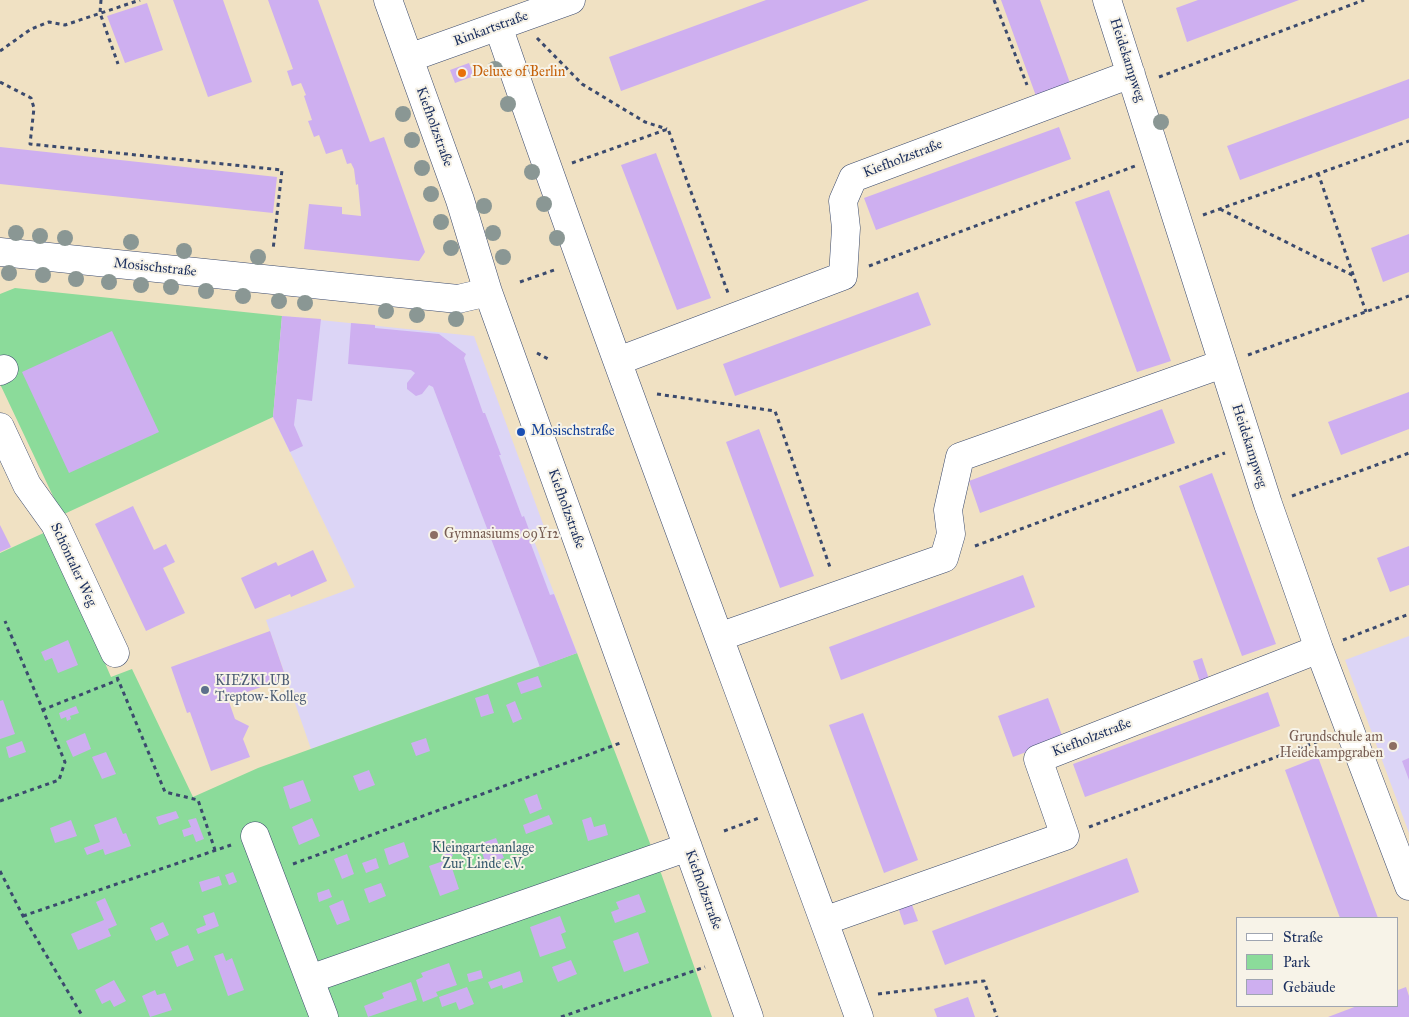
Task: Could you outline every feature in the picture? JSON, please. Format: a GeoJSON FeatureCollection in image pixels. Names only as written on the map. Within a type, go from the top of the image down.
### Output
{"type":"FeatureCollection","features":[{"type":"Feature","properties":{"kind":"street","name":"Kiefholzstraße"},"geometry":{"type":"LineString","coordinates":[[388,0],[460,200],[488,292],[749,1017]]}},
{"type":"Feature","properties":{"kind":"street","name":"Rinkartstraße"},"geometry":{"type":"LineString","coordinates":[[410,58],[571,0]]}},
{"type":"Feature","properties":{"kind":"street","name":"Heidekampweg"},"geometry":{"type":"LineString","coordinates":[[1107,0],[1142,76],[1158,158],[1268,504],[1319,649],[1409,886]]}},
{"type":"Feature","properties":{"kind":"street"},"geometry":{"type":"LineString","coordinates":[[498,26],[581,260],[859,1017]]}},
{"type":"Feature","properties":{"kind":"street","name":"Kiefholzstraße"},"geometry":{"type":"LineString","coordinates":[[843,276],[846,228],[843,201],[853,178],[1036,110],[1142,76]]}},
{"type":"Feature","properties":{"kind":"street","name":"Mosischstraße"},"geometry":{"type":"LineString","coordinates":[[0,252],[458,299],[488,292]]}},
{"type":"Feature","properties":{"kind":"street"},"geometry":{"type":"LineString","coordinates":[[618,361],[843,276]]}},
{"type":"Feature","properties":{"kind":"street"},"geometry":{"type":"LineString","coordinates":[[719,637],[944,558],[951,534],[948,510],[960,458],[1222,364]]}},
{"type":"Feature","properties":{"kind":"street","name":"Schöntaler Weg"},"geometry":{"type":"LineString","coordinates":[[0,427],[27,485],[55,524],[114,653]]}},
{"type":"Feature","properties":{"kind":"street","name":"Kiefholzstraße"},"geometry":{"type":"LineString","coordinates":[[1065,836],[1038,759],[1319,649]]}},
{"type":"Feature","properties":{"kind":"street"},"geometry":{"type":"LineString","coordinates":[[255,836],[324,1017]]}},
{"type":"Feature","properties":{"kind":"street"},"geometry":{"type":"LineString","coordinates":[[824,921],[1065,836]]}},
{"type":"Feature","properties":{"kind":"street"},"geometry":{"type":"LineString","coordinates":[[310,979],[688,847]]}},
{"type":"Feature","properties":{"kind":"path"},"geometry":{"type":"LineString","coordinates":[[101,0],[100,13],[118,64]]}},
{"type":"Feature","properties":{"kind":"path"},"geometry":{"type":"LineString","coordinates":[[0,51],[32,29],[49,22],[65,25],[140,0]]}},
{"type":"Feature","properties":{"kind":"path"},"geometry":{"type":"LineString","coordinates":[[994,0],[1036,110]]}},
{"type":"Feature","properties":{"kind":"path"},"geometry":{"type":"LineString","coordinates":[[1142,76],[1364,0]]}},
{"type":"Feature","properties":{"kind":"path"},"geometry":{"type":"LineString","coordinates":[[533,35],[582,84],[645,122],[668,129]]}},
{"type":"Feature","properties":{"kind":"path"},"geometry":{"type":"LineString","coordinates":[[0,82],[31,98],[34,108],[30,144],[282,170],[273,250]]}},
{"type":"Feature","properties":{"kind":"path"},"geometry":{"type":"LineString","coordinates":[[569,164],[668,129]]}},
{"type":"Feature","properties":{"kind":"path"},"geometry":{"type":"LineString","coordinates":[[668,129],[737,317]]}},
{"type":"Feature","properties":{"kind":"path"},"geometry":{"type":"LineString","coordinates":[[1195,218],[1409,141]]}},
{"type":"Feature","properties":{"kind":"path"},"geometry":{"type":"LineString","coordinates":[[843,276],[1158,158]]}},
{"type":"Feature","properties":{"kind":"path"},"geometry":{"type":"LineString","coordinates":[[1318,173],[1366,312]]}},
{"type":"Feature","properties":{"kind":"path"},"geometry":{"type":"LineString","coordinates":[[1220,209],[1354,276]]}},
{"type":"Feature","properties":{"kind":"path"},"geometry":{"type":"LineString","coordinates":[[520,282],[581,260]]}},
{"type":"Feature","properties":{"kind":"path"},"geometry":{"type":"LineString","coordinates":[[1222,364],[1409,296]]}},
{"type":"Feature","properties":{"kind":"path"},"geometry":{"type":"LineString","coordinates":[[653,393],[775,411],[840,594]]}},
{"type":"Feature","properties":{"kind":"path"},"geometry":{"type":"LineString","coordinates":[[944,558],[1249,444]]}},
{"type":"Feature","properties":{"kind":"path"},"geometry":{"type":"LineString","coordinates":[[1268,504],[1409,453]]}},
{"type":"Feature","properties":{"kind":"path"},"geometry":{"type":"LineString","coordinates":[[1319,649],[1409,614]]}},
{"type":"Feature","properties":{"kind":"path"},"geometry":{"type":"LineString","coordinates":[[0,801],[59,780],[65,762],[5,621]]}},
{"type":"Feature","properties":{"kind":"path"},"geometry":{"type":"LineString","coordinates":[[114,653],[118,680],[164,792],[198,800],[215,850]]}},
{"type":"Feature","properties":{"kind":"path"},"geometry":{"type":"LineString","coordinates":[[42,710],[118,680]]}},
{"type":"Feature","properties":{"kind":"path"},"geometry":{"type":"LineString","coordinates":[[1065,836],[1350,730]]}},
{"type":"Feature","properties":{"kind":"path"},"geometry":{"type":"LineString","coordinates":[[269,873],[628,740]]}},
{"type":"Feature","properties":{"kind":"path"},"geometry":{"type":"LineString","coordinates":[[724,831],[783,809]]}},
{"type":"Feature","properties":{"kind":"path"},"geometry":{"type":"LineString","coordinates":[[23,916],[255,836]]}},
{"type":"Feature","properties":{"kind":"path"},"geometry":{"type":"LineString","coordinates":[[0,870],[23,916],[83,1017]]}},
{"type":"Feature","properties":{"kind":"path"},"geometry":{"type":"LineString","coordinates":[[561,1017],[711,965]]}},
{"type":"Feature","properties":{"kind":"path"},"geometry":{"type":"LineString","coordinates":[[875,995],[984,981],[997,1017]]}},
{"type":"Feature","properties":{"kind":"shaded area","name":"Gymnasiums 09Y12"},"geometry":{"type":"Polygon","coordinates":[[[282,316],[474,336],[546,532],[533,538],[577,653],[311,749],[266,620],[355,587],[273,417],[282,316]]]}},
{"type":"Feature","properties":{"kind":"shaded area","name":"Grundschule am Heidekampgraben"},"geometry":{"type":"Polygon","coordinates":[[[1409,636],[1409,833],[1345,660],[1409,636]]]}},
{"type":"Feature","properties":{"kind":"green space"},"geometry":{"type":"Polygon","coordinates":[[[15,288],[282,316],[273,417],[62,515],[0,384],[0,294],[15,288]]]}},
{"type":"Feature","properties":{"kind":"green space","name":"Kleingartenanlage Zur Linde e.V."},"geometry":{"type":"Polygon","coordinates":[[[48,531],[111,677],[132,669],[193,797],[258,768],[577,653],[656,859],[712,1017],[0,1017],[0,553],[48,531]]]}},
{"type":"Feature","properties":{"kind":"building"},"geometry":{"type":"Polygon","coordinates":[[[173,0],[223,0],[252,82],[208,97],[173,0]]]}},
{"type":"Feature","properties":{"kind":"building"},"geometry":{"type":"Polygon","coordinates":[[[268,0],[318,0],[370,142],[384,137],[425,252],[419,261],[304,249],[309,204],[342,207],[342,214],[361,216],[358,184],[356,185],[354,169],[351,163],[347,164],[342,149],[326,154],[319,135],[314,137],[308,121],[312,120],[304,96],[306,95],[301,83],[292,86],[287,71],[293,69],[268,0]]]}},
{"type":"Feature","properties":{"kind":"building"},"geometry":{"type":"Polygon","coordinates":[[[766,0],[869,0],[621,91],[609,57],[766,0]]]}},
{"type":"Feature","properties":{"kind":"building"},"geometry":{"type":"Polygon","coordinates":[[[1001,0],[1040,0],[1070,83],[1036,96],[1001,0]]]}},
{"type":"Feature","properties":{"kind":"building"},"geometry":{"type":"Polygon","coordinates":[[[1198,0],[1299,0],[1187,42],[1176,8],[1198,0]]]}},
{"type":"Feature","properties":{"kind":"building"},"geometry":{"type":"Polygon","coordinates":[[[147,3],[163,50],[125,63],[107,16],[147,3]]]}},
{"type":"Feature","properties":{"kind":"building","name":"Deluxe of Berlin"},"geometry":{"type":"Polygon","coordinates":[[[469,63],[474,76],[455,83],[450,70],[469,63]]]}},
{"type":"Feature","properties":{"kind":"building"},"geometry":{"type":"Polygon","coordinates":[[[1409,79],[1409,118],[1240,180],[1227,146],[1409,79]]]}},
{"type":"Feature","properties":{"kind":"building"},"geometry":{"type":"Polygon","coordinates":[[[1059,127],[1071,159],[876,230],[864,198],[1059,127]]]}},
{"type":"Feature","properties":{"kind":"building"},"geometry":{"type":"Polygon","coordinates":[[[0,147],[277,177],[273,213],[0,184],[0,147]]]}},
{"type":"Feature","properties":{"kind":"building"},"geometry":{"type":"Polygon","coordinates":[[[656,153],[711,298],[677,310],[621,165],[656,153]]]}},
{"type":"Feature","properties":{"kind":"building"},"geometry":{"type":"Polygon","coordinates":[[[1109,190],[1171,361],[1137,372],[1075,202],[1109,190]]]}},
{"type":"Feature","properties":{"kind":"building"},"geometry":{"type":"Polygon","coordinates":[[[1409,234],[1409,272],[1383,282],[1371,248],[1409,234]]]}},
{"type":"Feature","properties":{"kind":"building"},"geometry":{"type":"Polygon","coordinates":[[[918,292],[931,325],[735,396],[723,364],[918,292]]]}},
{"type":"Feature","properties":{"kind":"building"},"geometry":{"type":"Polygon","coordinates":[[[282,316],[321,319],[312,401],[297,399],[294,425],[303,446],[290,452],[273,417],[282,316]]]}},
{"type":"Feature","properties":{"kind":"building"},"geometry":{"type":"Polygon","coordinates":[[[351,323],[375,325],[375,328],[439,334],[466,354],[464,358],[483,413],[485,413],[501,455],[499,455],[522,517],[524,516],[532,538],[529,539],[550,595],[554,594],[577,653],[540,667],[433,387],[429,385],[422,394],[416,396],[407,389],[407,383],[415,373],[411,370],[348,364],[351,323]]]}},
{"type":"Feature","properties":{"kind":"building"},"geometry":{"type":"Polygon","coordinates":[[[112,331],[159,432],[69,473],[22,372],[112,331]]]}},
{"type":"Feature","properties":{"kind":"building"},"geometry":{"type":"Polygon","coordinates":[[[1409,392],[1409,429],[1341,455],[1328,422],[1409,392]]]}},
{"type":"Feature","properties":{"kind":"building"},"geometry":{"type":"Polygon","coordinates":[[[1162,409],[1175,443],[980,513],[969,481],[1162,409]]]}},
{"type":"Feature","properties":{"kind":"building"},"geometry":{"type":"Polygon","coordinates":[[[759,429],[814,576],[780,588],[726,442],[759,429]]]}},
{"type":"Feature","properties":{"kind":"building"},"geometry":{"type":"Polygon","coordinates":[[[1212,473],[1276,644],[1242,656],[1179,486],[1212,473]]]}},
{"type":"Feature","properties":{"kind":"building"},"geometry":{"type":"Polygon","coordinates":[[[133,506],[154,550],[166,544],[175,562],[163,568],[185,613],[146,631],[95,524],[133,506]]]}},
{"type":"Feature","properties":{"kind":"building"},"geometry":{"type":"Polygon","coordinates":[[[0,525],[11,547],[0,552],[0,525]]]}},
{"type":"Feature","properties":{"kind":"building"},"geometry":{"type":"Polygon","coordinates":[[[1409,546],[1409,585],[1390,592],[1377,558],[1409,546]]]}},
{"type":"Feature","properties":{"kind":"building"},"geometry":{"type":"Polygon","coordinates":[[[313,550],[327,581],[291,597],[290,594],[255,609],[241,578],[276,562],[278,566],[313,550]]]}},
{"type":"Feature","properties":{"kind":"building"},"geometry":{"type":"Polygon","coordinates":[[[1023,575],[1035,607],[841,680],[829,647],[1023,575]]]}},
{"type":"Feature","properties":{"kind":"building"},"geometry":{"type":"Polygon","coordinates":[[[270,631],[286,678],[228,699],[235,719],[249,726],[243,739],[250,757],[211,771],[190,712],[187,713],[171,667],[270,631]]]}},
{"type":"Feature","properties":{"kind":"building"},"geometry":{"type":"Polygon","coordinates":[[[68,640],[78,665],[58,673],[52,658],[45,661],[41,652],[68,640]]]}},
{"type":"Feature","properties":{"kind":"building"},"geometry":{"type":"Polygon","coordinates":[[[1202,658],[1209,679],[1200,682],[1193,661],[1202,658]]]}},
{"type":"Feature","properties":{"kind":"building"},"geometry":{"type":"Polygon","coordinates":[[[538,676],[542,687],[521,694],[517,683],[538,676]]]}},
{"type":"Feature","properties":{"kind":"building"},"geometry":{"type":"Polygon","coordinates":[[[1268,692],[1280,726],[1085,797],[1073,764],[1268,692]]]}},
{"type":"Feature","properties":{"kind":"building"},"geometry":{"type":"Polygon","coordinates":[[[488,694],[494,713],[481,717],[475,698],[488,694]]]}},
{"type":"Feature","properties":{"kind":"building"},"geometry":{"type":"Polygon","coordinates":[[[1048,698],[1063,738],[1013,757],[998,716],[1048,698]]]}},
{"type":"Feature","properties":{"kind":"building"},"geometry":{"type":"Polygon","coordinates":[[[3,700],[15,734],[0,739],[0,701],[3,700]]]}},
{"type":"Feature","properties":{"kind":"building"},"geometry":{"type":"Polygon","coordinates":[[[515,701],[522,719],[513,723],[506,705],[515,701]]]}},
{"type":"Feature","properties":{"kind":"building"},"geometry":{"type":"Polygon","coordinates":[[[76,706],[79,713],[70,716],[71,719],[67,721],[66,717],[61,719],[59,713],[76,706]]]}},
{"type":"Feature","properties":{"kind":"building"},"geometry":{"type":"Polygon","coordinates":[[[863,713],[918,860],[884,873],[829,725],[863,713]]]}},
{"type":"Feature","properties":{"kind":"building"},"geometry":{"type":"Polygon","coordinates":[[[85,733],[91,749],[73,757],[66,741],[85,733]]]}},
{"type":"Feature","properties":{"kind":"building"},"geometry":{"type":"Polygon","coordinates":[[[426,738],[430,751],[416,756],[411,743],[426,738]]]}},
{"type":"Feature","properties":{"kind":"building"},"geometry":{"type":"Polygon","coordinates":[[[22,741],[26,752],[9,758],[6,747],[22,741]]]}},
{"type":"Feature","properties":{"kind":"building"},"geometry":{"type":"Polygon","coordinates":[[[106,752],[116,774],[102,779],[92,757],[106,752]]]}},
{"type":"Feature","properties":{"kind":"building"},"geometry":{"type":"Polygon","coordinates":[[[1318,757],[1378,917],[1340,917],[1285,770],[1318,757]]]}},
{"type":"Feature","properties":{"kind":"building"},"geometry":{"type":"Polygon","coordinates":[[[1409,758],[1409,780],[1402,761],[1409,758]]]}},
{"type":"Feature","properties":{"kind":"building"},"geometry":{"type":"Polygon","coordinates":[[[369,770],[375,785],[359,791],[353,776],[369,770]]]}},
{"type":"Feature","properties":{"kind":"building"},"geometry":{"type":"Polygon","coordinates":[[[303,780],[311,801],[290,809],[283,787],[303,780]]]}},
{"type":"Feature","properties":{"kind":"building"},"geometry":{"type":"Polygon","coordinates":[[[537,794],[542,809],[530,814],[524,799],[537,794]]]}},
{"type":"Feature","properties":{"kind":"building"},"geometry":{"type":"Polygon","coordinates":[[[176,811],[179,818],[159,825],[156,817],[176,811]]]}},
{"type":"Feature","properties":{"kind":"building"},"geometry":{"type":"Polygon","coordinates":[[[549,815],[553,824],[526,834],[523,825],[549,815]]]}},
{"type":"Feature","properties":{"kind":"building"},"geometry":{"type":"Polygon","coordinates":[[[116,817],[123,834],[126,833],[131,846],[105,855],[103,849],[87,855],[84,848],[100,842],[94,825],[116,817]]]}},
{"type":"Feature","properties":{"kind":"building"},"geometry":{"type":"Polygon","coordinates":[[[591,817],[594,827],[605,824],[608,835],[588,841],[582,820],[591,817]]]}},
{"type":"Feature","properties":{"kind":"building"},"geometry":{"type":"Polygon","coordinates":[[[196,818],[204,839],[196,842],[193,834],[184,837],[182,830],[191,827],[188,820],[196,818]]]}},
{"type":"Feature","properties":{"kind":"building"},"geometry":{"type":"Polygon","coordinates":[[[312,818],[320,836],[299,845],[292,827],[312,818]]]}},
{"type":"Feature","properties":{"kind":"building"},"geometry":{"type":"Polygon","coordinates":[[[71,820],[77,836],[55,843],[50,828],[71,820]]]}},
{"type":"Feature","properties":{"kind":"building"},"geometry":{"type":"Polygon","coordinates":[[[496,838],[504,858],[486,864],[479,844],[496,838]]]}},
{"type":"Feature","properties":{"kind":"building"},"geometry":{"type":"Polygon","coordinates":[[[404,842],[409,857],[389,865],[384,849],[404,842]]]}},
{"type":"Feature","properties":{"kind":"building"},"geometry":{"type":"Polygon","coordinates":[[[450,849],[453,856],[445,859],[442,852],[450,849]]]}},
{"type":"Feature","properties":{"kind":"building"},"geometry":{"type":"Polygon","coordinates":[[[347,854],[354,874],[342,879],[334,859],[347,854]]]}},
{"type":"Feature","properties":{"kind":"building"},"geometry":{"type":"Polygon","coordinates":[[[376,858],[379,868],[366,873],[362,863],[376,858]]]}},
{"type":"Feature","properties":{"kind":"building"},"geometry":{"type":"Polygon","coordinates":[[[1127,858],[1139,892],[945,965],[932,931],[1127,858]]]}},
{"type":"Feature","properties":{"kind":"building"},"geometry":{"type":"Polygon","coordinates":[[[449,859],[459,889],[440,896],[429,866],[449,859]]]}},
{"type":"Feature","properties":{"kind":"building"},"geometry":{"type":"Polygon","coordinates":[[[233,872],[237,882],[229,885],[225,875],[233,872]]]}},
{"type":"Feature","properties":{"kind":"building"},"geometry":{"type":"Polygon","coordinates":[[[219,876],[222,885],[202,892],[199,882],[219,876]]]}},
{"type":"Feature","properties":{"kind":"building"},"geometry":{"type":"Polygon","coordinates":[[[381,883],[386,896],[369,903],[364,889],[381,883]]]}},
{"type":"Feature","properties":{"kind":"building"},"geometry":{"type":"Polygon","coordinates":[[[329,889],[332,897],[319,902],[317,893],[329,889]]]}},
{"type":"Feature","properties":{"kind":"building"},"geometry":{"type":"Polygon","coordinates":[[[639,894],[646,912],[615,923],[611,912],[619,909],[616,902],[639,894]]]}},
{"type":"Feature","properties":{"kind":"building"},"geometry":{"type":"Polygon","coordinates":[[[105,898],[117,925],[108,929],[111,936],[78,950],[71,934],[104,920],[96,902],[105,898]]]}},
{"type":"Feature","properties":{"kind":"building"},"geometry":{"type":"Polygon","coordinates":[[[343,900],[350,920],[337,925],[329,906],[343,900]]]}},
{"type":"Feature","properties":{"kind":"building"},"geometry":{"type":"Polygon","coordinates":[[[911,902],[918,921],[904,925],[898,907],[911,902]]]}},
{"type":"Feature","properties":{"kind":"building"},"geometry":{"type":"Polygon","coordinates":[[[214,912],[219,926],[198,934],[196,929],[206,925],[203,916],[214,912]]]}},
{"type":"Feature","properties":{"kind":"building"},"geometry":{"type":"Polygon","coordinates":[[[560,916],[566,932],[561,934],[566,948],[540,957],[530,927],[560,916]]]}},
{"type":"Feature","properties":{"kind":"building"},"geometry":{"type":"Polygon","coordinates":[[[163,922],[169,935],[156,941],[150,928],[163,922]]]}},
{"type":"Feature","properties":{"kind":"building"},"geometry":{"type":"Polygon","coordinates":[[[638,932],[649,963],[624,972],[613,941],[638,932]]]}},
{"type":"Feature","properties":{"kind":"building"},"geometry":{"type":"Polygon","coordinates":[[[188,945],[194,960],[177,967],[171,952],[188,945]]]}},
{"type":"Feature","properties":{"kind":"building"},"geometry":{"type":"Polygon","coordinates":[[[223,953],[226,961],[232,958],[244,990],[228,996],[214,956],[223,953]]]}},
{"type":"Feature","properties":{"kind":"building"},"geometry":{"type":"Polygon","coordinates":[[[571,960],[577,974],[558,982],[552,967],[571,960]]]}},
{"type":"Feature","properties":{"kind":"building"},"geometry":{"type":"Polygon","coordinates":[[[449,963],[457,985],[436,992],[438,996],[423,1002],[416,980],[423,977],[421,973],[449,963]]]}},
{"type":"Feature","properties":{"kind":"building"},"geometry":{"type":"Polygon","coordinates":[[[481,970],[483,978],[469,982],[467,974],[481,970]]]}},
{"type":"Feature","properties":{"kind":"building"},"geometry":{"type":"Polygon","coordinates":[[[520,971],[523,982],[503,989],[502,985],[491,989],[488,982],[520,971]]]}},
{"type":"Feature","properties":{"kind":"building"},"geometry":{"type":"Polygon","coordinates":[[[114,980],[126,1001],[114,1007],[110,1000],[102,1004],[95,990],[114,980]]]}},
{"type":"Feature","properties":{"kind":"building"},"geometry":{"type":"Polygon","coordinates":[[[411,982],[417,1000],[368,1017],[364,1006],[384,998],[382,993],[411,982]]]}},
{"type":"Feature","properties":{"kind":"building"},"geometry":{"type":"Polygon","coordinates":[[[467,987],[474,1004],[459,1010],[456,1002],[442,1007],[439,997],[467,987]]]}},
{"type":"Feature","properties":{"kind":"building"},"geometry":{"type":"Polygon","coordinates":[[[1406,987],[1409,996],[1409,1017],[1328,1017],[1354,1007],[1399,1007],[1399,990],[1406,987]]]}},
{"type":"Feature","properties":{"kind":"building"},"geometry":{"type":"Polygon","coordinates":[[[155,990],[157,995],[165,993],[172,1010],[150,1017],[142,996],[155,990]]]}},
{"type":"Feature","properties":{"kind":"building"},"geometry":{"type":"Polygon","coordinates":[[[968,997],[975,1017],[937,1017],[934,1009],[968,997]]]}},
{"type":"Feature","properties":{"kind":"place","name":"Deluxe of Berlin"},"geometry":{"type":"Point","coordinates":[462,73]}},
{"type":"Feature","properties":{"kind":"place","name":"Mosischstraße"},"geometry":{"type":"Point","coordinates":[521,432]}},
{"type":"Feature","properties":{"kind":"place","name":"Gymnasiums 09Y12"},"geometry":{"type":"Point","coordinates":[434,535]}},
{"type":"Feature","properties":{"kind":"place","name":"KIEZKLUB Treptow-Kolleg"},"geometry":{"type":"Point","coordinates":[205,690]}},
{"type":"Feature","properties":{"kind":"place","name":"Grundschule am Heidekampgraben"},"geometry":{"type":"Point","coordinates":[1393,746]}}]}
